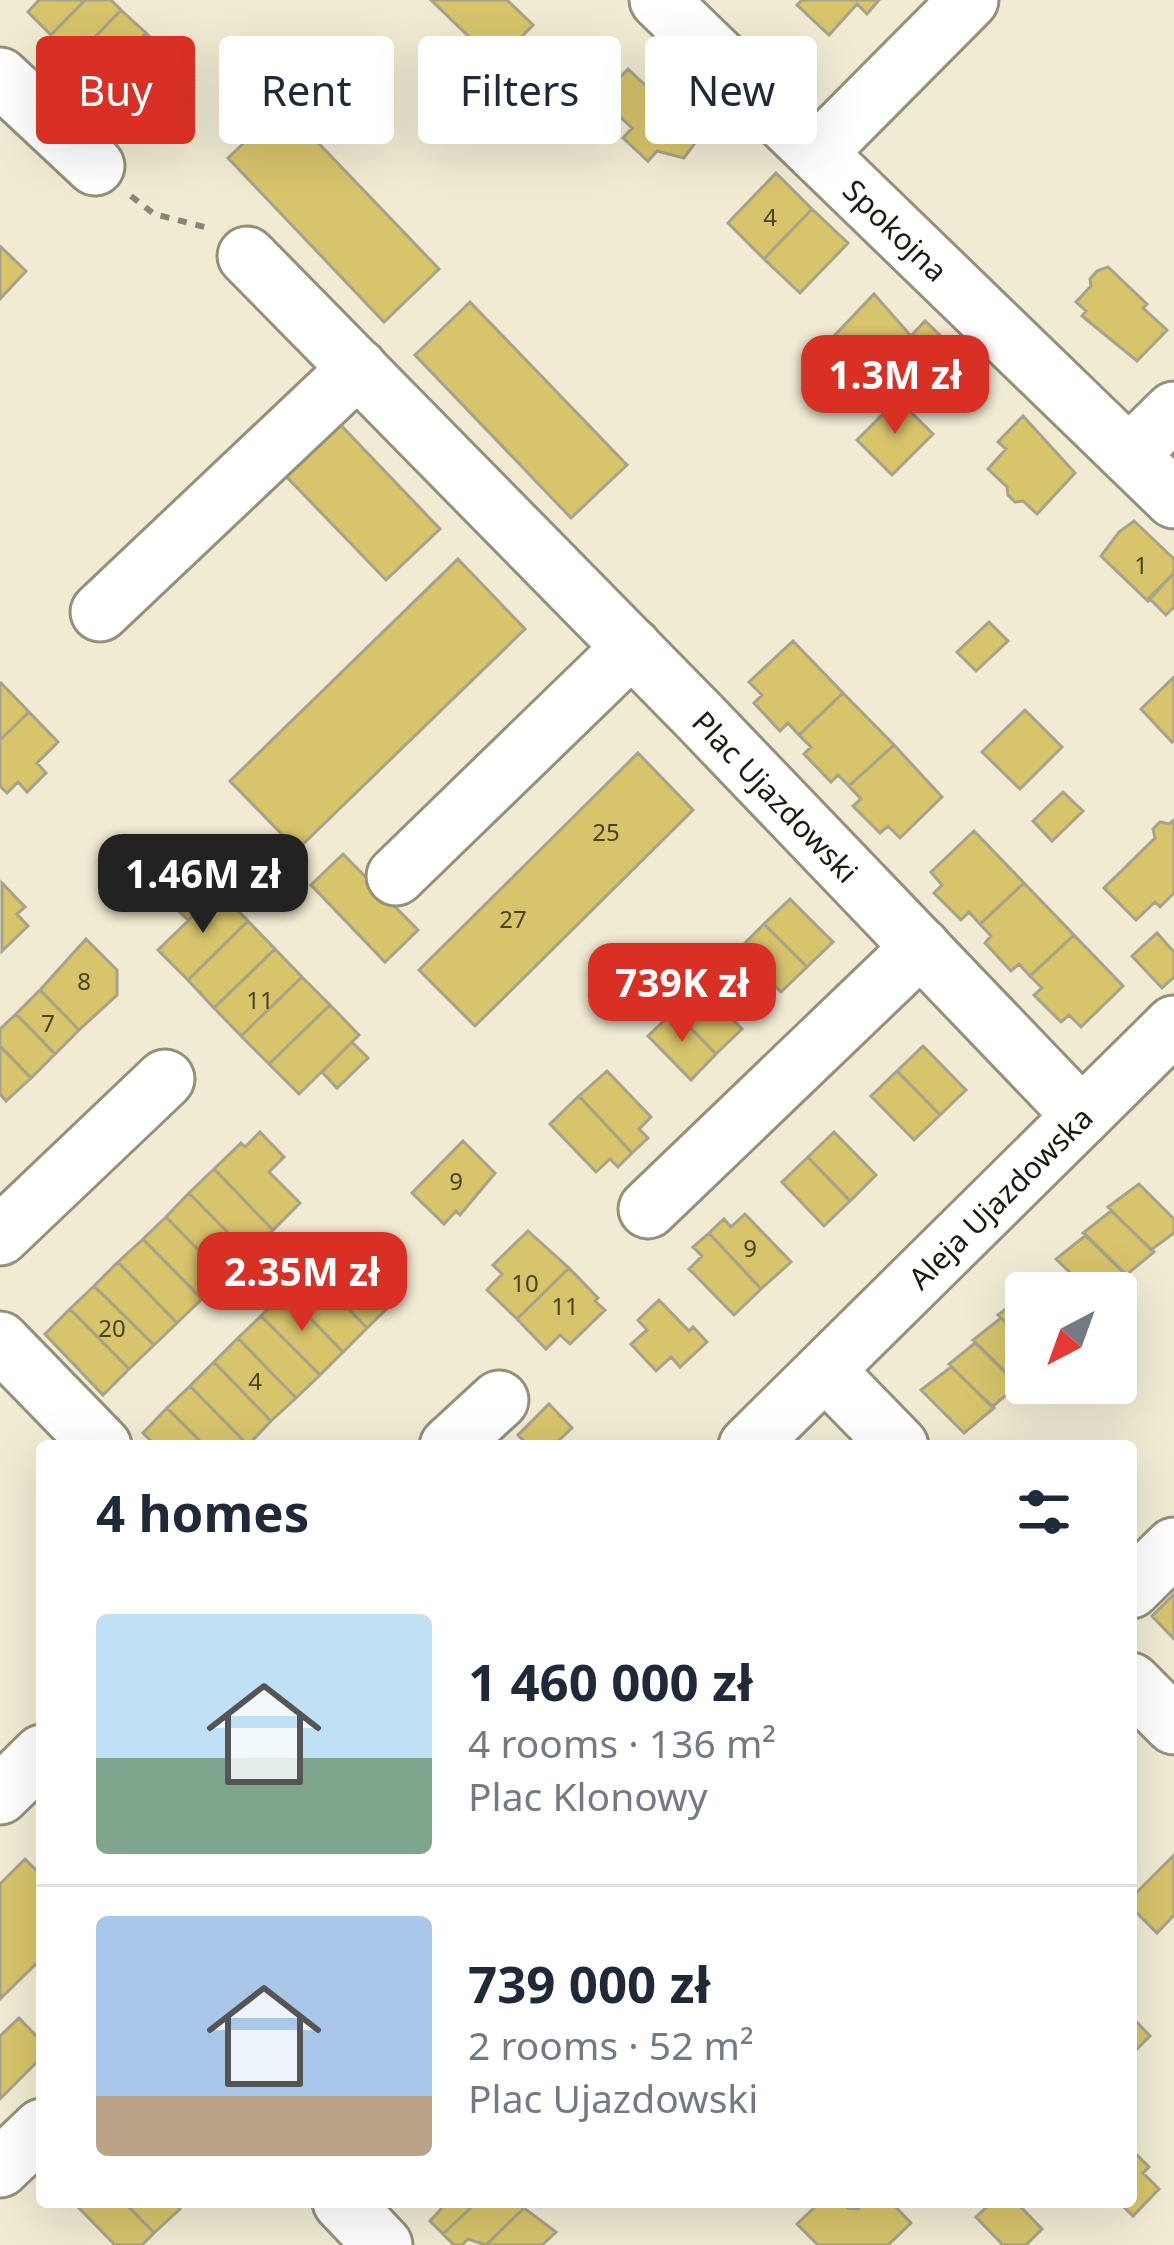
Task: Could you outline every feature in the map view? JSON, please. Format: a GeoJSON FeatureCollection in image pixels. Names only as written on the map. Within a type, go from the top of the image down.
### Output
{"type":"FeatureCollection","features":[{"type":"Feature","properties":{"kind":"street","name":"Spokojna"},"geometry":{"type":"LineString","coordinates":[[659,0],[1174,499]]}},
{"type":"Feature","properties":{"kind":"street","name":"Spokojna"},"geometry":{"type":"LineString","coordinates":[[818,152],[968,0]]}},
{"type":"Feature","properties":{"kind":"street"},"geometry":{"type":"LineString","coordinates":[[0,77],[95,166]]}},
{"type":"Feature","properties":{"kind":"street","name":"Plac Ujazdowski"},"geometry":{"type":"LineString","coordinates":[[247,256],[632,647],[1082,1116]]}},
{"type":"Feature","properties":{"kind":"street"},"geometry":{"type":"LineString","coordinates":[[100,611],[358,368]]}},
{"type":"Feature","properties":{"kind":"street"},"geometry":{"type":"LineString","coordinates":[[1129,455],[1174,411]]}},
{"type":"Feature","properties":{"kind":"street"},"geometry":{"type":"LineString","coordinates":[[396,876],[632,647]]}},
{"type":"Feature","properties":{"kind":"street"},"geometry":{"type":"LineString","coordinates":[[648,1209],[921,947]]}},
{"type":"Feature","properties":{"kind":"street","name":"Aleja Ujazdowska"},"geometry":{"type":"LineString","coordinates":[[754,1440],[1174,1024]]}},
{"type":"Feature","properties":{"kind":"street"},"geometry":{"type":"LineString","coordinates":[[0,1236],[165,1079]]}},
{"type":"Feature","properties":{"kind":"street"},"geometry":{"type":"LineString","coordinates":[[0,1341],[96,1440]]}},
{"type":"Feature","properties":{"kind":"street"},"geometry":{"type":"LineString","coordinates":[[826,1371],[893,1440]]}},
{"type":"Feature","properties":{"kind":"street"},"geometry":{"type":"LineString","coordinates":[[455,1440],[499,1400]]}},
{"type":"Feature","properties":{"kind":"street"},"geometry":{"type":"LineString","coordinates":[[1137,1583],[1174,1547]]}},
{"type":"Feature","properties":{"kind":"street"},"geometry":{"type":"LineString","coordinates":[[1137,1688],[1174,1725]]}},
{"type":"Feature","properties":{"kind":"street"},"geometry":{"type":"LineString","coordinates":[[0,1795],[36,1760]]}},
{"type":"Feature","properties":{"kind":"street"},"geometry":{"type":"LineString","coordinates":[[0,2168],[36,2134]]}},
{"type":"Feature","properties":{"kind":"street"},"geometry":{"type":"LineString","coordinates":[[348,2208],[383,2245]]}},
{"type":"Feature","properties":{"kind":"path"},"geometry":{"type":"LineString","coordinates":[[95,166],[154,214],[220,231],[247,256]]}},
{"type":"Feature","properties":{"kind":"building"},"geometry":{"type":"Polygon","coordinates":[[[39,0],[85,0],[51,35],[28,12],[39,0]]]}},
{"type":"Feature","properties":{"kind":"building"},"geometry":{"type":"Polygon","coordinates":[[[85,0],[111,0],[121,10],[96,36],[51,35],[85,0]]]}},
{"type":"Feature","properties":{"kind":"building"},"geometry":{"type":"Polygon","coordinates":[[[431,0],[507,0],[533,25],[522,36],[468,36],[431,0]]]}},
{"type":"Feature","properties":{"kind":"building"},"geometry":{"type":"Polygon","coordinates":[[[802,0],[879,0],[867,14],[857,4],[829,35],[797,5],[802,0]]]}},
{"type":"Feature","properties":{"kind":"building"},"geometry":{"type":"Polygon","coordinates":[[[121,10],[146,33],[143,36],[96,36],[121,10]]]}},
{"type":"Feature","properties":{"kind":"building"},"geometry":{"type":"Polygon","coordinates":[[[628,69],[645,85],[645,144],[694,144],[684,158],[657,151],[648,161],[623,138],[632,128],[621,118],[621,76],[628,69]]]}},
{"type":"Feature","properties":{"kind":"building"},"geometry":{"type":"Polygon","coordinates":[[[243,144],[319,144],[439,269],[384,322],[228,158],[243,144]]]}},
{"type":"Feature","properties":{"kind":"building"},"geometry":{"type":"Polygon","coordinates":[[[776,173],[812,209],[764,259],[728,223],[776,173]]]}},
{"type":"Feature","properties":{"kind":"building"},"geometry":{"type":"Polygon","coordinates":[[[812,209],[848,243],[800,293],[764,259],[812,209]]]}},
{"type":"Feature","properties":{"kind":"building"},"geometry":{"type":"Polygon","coordinates":[[[0,249],[26,271],[0,299],[0,249]]]}},
{"type":"Feature","properties":{"kind":"building"},"geometry":{"type":"Polygon","coordinates":[[[1108,267],[1167,330],[1137,361],[1082,316],[1086,311],[1076,302],[1097,271],[1108,267]]]}},
{"type":"Feature","properties":{"kind":"building"},"geometry":{"type":"Polygon","coordinates":[[[874,294],[911,336],[925,321],[943,338],[893,390],[835,335],[874,294]]]}},
{"type":"Feature","properties":{"kind":"building"},"geometry":{"type":"Polygon","coordinates":[[[470,302],[627,465],[571,518],[415,355],[470,302]]]}},
{"type":"Feature","properties":{"kind":"building"},"geometry":{"type":"Polygon","coordinates":[[[898,399],[933,434],[892,475],[857,440],[898,399]]]}},
{"type":"Feature","properties":{"kind":"building"},"geometry":{"type":"Polygon","coordinates":[[[1023,416],[1075,473],[1037,514],[1023,501],[1015,502],[988,469],[1006,449],[998,442],[1023,416]]]}},
{"type":"Feature","properties":{"kind":"building"},"geometry":{"type":"Polygon","coordinates":[[[335,419],[440,529],[386,580],[281,471],[335,419]]]}},
{"type":"Feature","properties":{"kind":"building"},"geometry":{"type":"Polygon","coordinates":[[[1134,521],[1174,559],[1174,573],[1148,601],[1101,556],[1134,521]]]}},
{"type":"Feature","properties":{"kind":"building"},"geometry":{"type":"Polygon","coordinates":[[[458,559],[525,629],[297,850],[230,781],[458,559]]]}},
{"type":"Feature","properties":{"kind":"building"},"geometry":{"type":"Polygon","coordinates":[[[1174,573],[1174,607],[1166,615],[1149,598],[1174,573]]]}},
{"type":"Feature","properties":{"kind":"building"},"geometry":{"type":"Polygon","coordinates":[[[989,622],[1008,641],[976,671],[957,652],[989,622]]]}},
{"type":"Feature","properties":{"kind":"building"},"geometry":{"type":"Polygon","coordinates":[[[793,641],[843,693],[799,735],[788,723],[780,731],[754,703],[762,695],[749,682],[793,641]]]}},
{"type":"Feature","properties":{"kind":"building"},"geometry":{"type":"Polygon","coordinates":[[[1174,677],[1174,740],[1172,742],[1141,709],[1174,677]]]}},
{"type":"Feature","properties":{"kind":"building"},"geometry":{"type":"Polygon","coordinates":[[[0,684],[29,712],[0,740],[0,684]]]}},
{"type":"Feature","properties":{"kind":"building"},"geometry":{"type":"Polygon","coordinates":[[[843,693],[894,745],[849,786],[838,775],[831,782],[804,754],[811,747],[799,735],[843,693]]]}},
{"type":"Feature","properties":{"kind":"building"},"geometry":{"type":"Polygon","coordinates":[[[1025,710],[1062,747],[1020,789],[982,752],[1025,710]]]}},
{"type":"Feature","properties":{"kind":"building"},"geometry":{"type":"Polygon","coordinates":[[[29,712],[58,742],[37,763],[46,773],[27,792],[18,782],[7,793],[0,786],[0,740],[29,712]]]}},
{"type":"Feature","properties":{"kind":"building"},"geometry":{"type":"Polygon","coordinates":[[[894,745],[942,797],[900,838],[888,826],[880,833],[853,806],[861,799],[849,786],[894,745]]]}},
{"type":"Feature","properties":{"kind":"building"},"geometry":{"type":"Polygon","coordinates":[[[638,753],[693,810],[475,1026],[419,970],[638,753]]]}},
{"type":"Feature","properties":{"kind":"building"},"geometry":{"type":"Polygon","coordinates":[[[1063,792],[1083,811],[1052,841],[1033,821],[1063,792]]]}},
{"type":"Feature","properties":{"kind":"building"},"geometry":{"type":"Polygon","coordinates":[[[1174,820],[1174,893],[1160,907],[1155,902],[1136,920],[1104,888],[1155,838],[1153,829],[1160,822],[1174,820]]]}},
{"type":"Feature","properties":{"kind":"building"},"geometry":{"type":"Polygon","coordinates":[[[974,831],[1024,883],[980,924],[969,912],[961,920],[934,893],[942,885],[931,872],[974,831]]]}},
{"type":"Feature","properties":{"kind":"building"},"geometry":{"type":"Polygon","coordinates":[[[343,854],[418,930],[385,962],[311,885],[343,854]]]}},
{"type":"Feature","properties":{"kind":"building"},"geometry":{"type":"Polygon","coordinates":[[[201,876],[217,893],[188,920],[171,904],[201,876]]]}},
{"type":"Feature","properties":{"kind":"building"},"geometry":{"type":"Polygon","coordinates":[[[2,883],[25,907],[17,914],[28,926],[2,951],[2,883]]]}},
{"type":"Feature","properties":{"kind":"building"},"geometry":{"type":"Polygon","coordinates":[[[1024,883],[1074,935],[1030,976],[1019,964],[1011,971],[985,943],[991,936],[980,924],[1024,883]]]}},
{"type":"Feature","properties":{"kind":"building"},"geometry":{"type":"Polygon","coordinates":[[[219,891],[248,921],[188,980],[158,950],[219,891]]]}},
{"type":"Feature","properties":{"kind":"building"},"geometry":{"type":"Polygon","coordinates":[[[790,899],[833,942],[807,967],[764,924],[790,899]]]}},
{"type":"Feature","properties":{"kind":"building"},"geometry":{"type":"Polygon","coordinates":[[[248,921],[275,949],[214,1008],[188,980],[248,921]]]}},
{"type":"Feature","properties":{"kind":"building"},"geometry":{"type":"Polygon","coordinates":[[[764,924],[807,967],[781,992],[739,949],[764,924]]]}},
{"type":"Feature","properties":{"kind":"building"},"geometry":{"type":"Polygon","coordinates":[[[1157,933],[1174,952],[1174,977],[1162,988],[1132,956],[1157,933]]]}},
{"type":"Feature","properties":{"kind":"building"},"geometry":{"type":"Polygon","coordinates":[[[1074,935],[1123,986],[1081,1027],[1069,1015],[1061,1022],[1034,995],[1042,988],[1030,976],[1074,935]]]}},
{"type":"Feature","properties":{"kind":"building"},"geometry":{"type":"Polygon","coordinates":[[[86,939],[117,970],[117,995],[79,1030],[40,990],[86,939]]]}},
{"type":"Feature","properties":{"kind":"building"},"geometry":{"type":"Polygon","coordinates":[[[275,949],[302,977],[241,1036],[214,1008],[275,949]]]}},
{"type":"Feature","properties":{"kind":"building"},"geometry":{"type":"Polygon","coordinates":[[[302,977],[330,1005],[269,1064],[241,1036],[302,977]]]}},
{"type":"Feature","properties":{"kind":"building"},"geometry":{"type":"Polygon","coordinates":[[[700,986],[742,1029],[716,1054],[674,1011],[700,986]]]}},
{"type":"Feature","properties":{"kind":"building"},"geometry":{"type":"Polygon","coordinates":[[[40,990],[79,1030],[55,1054],[16,1014],[40,990]]]}},
{"type":"Feature","properties":{"kind":"building"},"geometry":{"type":"Polygon","coordinates":[[[330,1005],[359,1035],[299,1094],[269,1064],[330,1005]]]}},
{"type":"Feature","properties":{"kind":"building"},"geometry":{"type":"Polygon","coordinates":[[[674,1011],[716,1054],[691,1080],[648,1036],[674,1011]]]}},
{"type":"Feature","properties":{"kind":"building"},"geometry":{"type":"Polygon","coordinates":[[[16,1014],[55,1054],[31,1078],[0,1046],[0,1029],[16,1014]]]}},
{"type":"Feature","properties":{"kind":"building"},"geometry":{"type":"Polygon","coordinates":[[[352,1042],[368,1058],[337,1088],[322,1072],[352,1042]]]}},
{"type":"Feature","properties":{"kind":"building"},"geometry":{"type":"Polygon","coordinates":[[[0,1046],[31,1078],[6,1101],[0,1094],[0,1046]]]}},
{"type":"Feature","properties":{"kind":"building"},"geometry":{"type":"Polygon","coordinates":[[[923,1046],[966,1090],[940,1115],[897,1071],[923,1046]]]}},
{"type":"Feature","properties":{"kind":"building"},"geometry":{"type":"Polygon","coordinates":[[[607,1071],[651,1117],[639,1129],[648,1138],[632,1153],[579,1096],[607,1071]]]}},
{"type":"Feature","properties":{"kind":"building"},"geometry":{"type":"Polygon","coordinates":[[[897,1071],[940,1115],[914,1140],[871,1096],[897,1071]]]}},
{"type":"Feature","properties":{"kind":"building"},"geometry":{"type":"Polygon","coordinates":[[[579,1096],[632,1153],[618,1167],[610,1159],[596,1172],[550,1124],[579,1096]]]}},
{"type":"Feature","properties":{"kind":"building"},"geometry":{"type":"Polygon","coordinates":[[[260,1132],[284,1157],[269,1172],[300,1203],[273,1230],[214,1169],[260,1132]]]}},
{"type":"Feature","properties":{"kind":"building"},"geometry":{"type":"Polygon","coordinates":[[[834,1132],[876,1175],[850,1201],[808,1157],[834,1132]]]}},
{"type":"Feature","properties":{"kind":"building"},"geometry":{"type":"Polygon","coordinates":[[[463,1141],[495,1173],[460,1215],[456,1211],[444,1224],[412,1193],[463,1141]]]}},
{"type":"Feature","properties":{"kind":"building"},"geometry":{"type":"Polygon","coordinates":[[[808,1157],[850,1201],[824,1226],[782,1182],[808,1157]]]}},
{"type":"Feature","properties":{"kind":"building"},"geometry":{"type":"Polygon","coordinates":[[[214,1169],[273,1230],[248,1253],[189,1193],[214,1169]]]}},
{"type":"Feature","properties":{"kind":"building"},"geometry":{"type":"Polygon","coordinates":[[[1139,1184],[1174,1219],[1174,1233],[1151,1250],[1108,1207],[1139,1184]]]}},
{"type":"Feature","properties":{"kind":"building"},"geometry":{"type":"Polygon","coordinates":[[[189,1193],[248,1253],[225,1277],[166,1217],[189,1193]]]}},
{"type":"Feature","properties":{"kind":"building"},"geometry":{"type":"Polygon","coordinates":[[[1111,1211],[1154,1252],[1130,1272],[1123,1272],[1083,1233],[1111,1211]]]}},
{"type":"Feature","properties":{"kind":"building"},"geometry":{"type":"Polygon","coordinates":[[[745,1214],[791,1262],[761,1289],[709,1233],[724,1219],[731,1227],[745,1214]]]}},
{"type":"Feature","properties":{"kind":"building"},"geometry":{"type":"Polygon","coordinates":[[[166,1217],[225,1277],[202,1299],[143,1239],[166,1217]]]}},
{"type":"Feature","properties":{"kind":"building"},"geometry":{"type":"Polygon","coordinates":[[[528,1231],[569,1268],[517,1319],[487,1290],[502,1274],[493,1265],[528,1231]]]}},
{"type":"Feature","properties":{"kind":"building"},"geometry":{"type":"Polygon","coordinates":[[[709,1233],[761,1289],[734,1315],[689,1269],[702,1256],[693,1247],[709,1233]]]}},
{"type":"Feature","properties":{"kind":"building"},"geometry":{"type":"Polygon","coordinates":[[[1086,1235],[1124,1272],[1069,1272],[1056,1259],[1086,1235]]]}},
{"type":"Feature","properties":{"kind":"building"},"geometry":{"type":"Polygon","coordinates":[[[143,1239],[202,1299],[177,1323],[118,1262],[143,1239]]]}},
{"type":"Feature","properties":{"kind":"building"},"geometry":{"type":"Polygon","coordinates":[[[336,1244],[393,1303],[367,1328],[310,1269],[336,1244]]]}},
{"type":"Feature","properties":{"kind":"building"},"geometry":{"type":"Polygon","coordinates":[[[118,1262],[177,1323],[154,1345],[94,1286],[118,1262]]]}},
{"type":"Feature","properties":{"kind":"building"},"geometry":{"type":"Polygon","coordinates":[[[569,1268],[605,1310],[570,1344],[560,1335],[546,1349],[517,1319],[569,1268]]]}},
{"type":"Feature","properties":{"kind":"building"},"geometry":{"type":"Polygon","coordinates":[[[310,1269],[367,1328],[343,1352],[285,1292],[310,1269]]]}},
{"type":"Feature","properties":{"kind":"building"},"geometry":{"type":"Polygon","coordinates":[[[94,1286],[154,1345],[129,1369],[70,1309],[94,1286]]]}},
{"type":"Feature","properties":{"kind":"building"},"geometry":{"type":"Polygon","coordinates":[[[285,1292],[343,1352],[320,1375],[261,1316],[285,1292]]]}},
{"type":"Feature","properties":{"kind":"building"},"geometry":{"type":"Polygon","coordinates":[[[659,1300],[707,1342],[680,1367],[671,1357],[656,1371],[631,1344],[647,1330],[638,1320],[659,1300]]]}},
{"type":"Feature","properties":{"kind":"building"},"geometry":{"type":"Polygon","coordinates":[[[70,1309],[129,1369],[103,1395],[45,1334],[70,1309]]]}},
{"type":"Feature","properties":{"kind":"building"},"geometry":{"type":"Polygon","coordinates":[[[261,1316],[320,1375],[296,1398],[238,1338],[261,1316]]]}},
{"type":"Feature","properties":{"kind":"building"},"geometry":{"type":"Polygon","coordinates":[[[1001,1318],[1005,1322],[1005,1371],[973,1340],[1001,1318]]]}},
{"type":"Feature","properties":{"kind":"building"},"geometry":{"type":"Polygon","coordinates":[[[238,1338],[296,1398],[271,1421],[214,1362],[238,1338]]]}},
{"type":"Feature","properties":{"kind":"building"},"geometry":{"type":"Polygon","coordinates":[[[975,1343],[1005,1372],[1005,1396],[992,1407],[949,1364],[975,1343]]]}},
{"type":"Feature","properties":{"kind":"building"},"geometry":{"type":"Polygon","coordinates":[[[214,1362],[271,1421],[253,1440],[243,1440],[190,1386],[214,1362]]]}},
{"type":"Feature","properties":{"kind":"building"},"geometry":{"type":"Polygon","coordinates":[[[951,1367],[994,1408],[964,1433],[921,1390],[951,1367]]]}},
{"type":"Feature","properties":{"kind":"building"},"geometry":{"type":"Polygon","coordinates":[[[190,1386],[243,1440],[199,1440],[167,1408],[190,1386]]]}},
{"type":"Feature","properties":{"kind":"building"},"geometry":{"type":"Polygon","coordinates":[[[549,1404],[572,1428],[559,1440],[523,1440],[518,1435],[549,1404]]]}},
{"type":"Feature","properties":{"kind":"building"},"geometry":{"type":"Polygon","coordinates":[[[167,1408],[199,1440],[150,1440],[143,1433],[167,1408]]]}},
{"type":"Feature","properties":{"kind":"building"},"geometry":{"type":"Polygon","coordinates":[[[1174,1594],[1174,1639],[1152,1616],[1174,1594]]]}},
{"type":"Feature","properties":{"kind":"building"},"geometry":{"type":"Polygon","coordinates":[[[1174,1855],[1174,1915],[1157,1933],[1137,1913],[1137,1892],[1174,1855]]]}},
{"type":"Feature","properties":{"kind":"building"},"geometry":{"type":"Polygon","coordinates":[[[25,1859],[36,1870],[36,1964],[0,1999],[0,1884],[25,1859]]]}},
{"type":"Feature","properties":{"kind":"building"},"geometry":{"type":"Polygon","coordinates":[[[19,2018],[36,2036],[36,2063],[0,2099],[0,2036],[19,2018]]]}},
{"type":"Feature","properties":{"kind":"building"},"geometry":{"type":"Polygon","coordinates":[[[1137,2022],[1150,2036],[1137,2049],[1137,2022]]]}},
{"type":"Feature","properties":{"kind":"building"},"geometry":{"type":"Polygon","coordinates":[[[1137,2155],[1149,2167],[1143,2173],[1159,2189],[1133,2216],[1125,2208],[1137,2208],[1137,2155]]]}},
{"type":"Feature","properties":{"kind":"building"},"geometry":{"type":"Polygon","coordinates":[[[79,2208],[130,2208],[154,2233],[142,2245],[115,2245],[79,2208]]]}},
{"type":"Feature","properties":{"kind":"building"},"geometry":{"type":"Polygon","coordinates":[[[130,2208],[180,2209],[154,2233],[130,2208]]]}},
{"type":"Feature","properties":{"kind":"building"},"geometry":{"type":"Polygon","coordinates":[[[471,2208],[443,2234],[430,2221],[441,2209],[471,2208]]]}},
{"type":"Feature","properties":{"kind":"building"},"geometry":{"type":"Polygon","coordinates":[[[471,2208],[524,2208],[486,2245],[468,2239],[454,2245],[443,2234],[471,2208]]]}},
{"type":"Feature","properties":{"kind":"building"},"geometry":{"type":"Polygon","coordinates":[[[524,2208],[556,2232],[542,2245],[486,2245],[524,2208]]]}},
{"type":"Feature","properties":{"kind":"building"},"geometry":{"type":"Polygon","coordinates":[[[814,2208],[897,2208],[911,2223],[888,2245],[818,2245],[797,2224],[814,2208]]]}},
{"type":"Feature","properties":{"kind":"building"},"geometry":{"type":"Polygon","coordinates":[[[986,2208],[1022,2208],[1042,2229],[1026,2245],[1003,2245],[976,2217],[986,2208]]]}}]}
